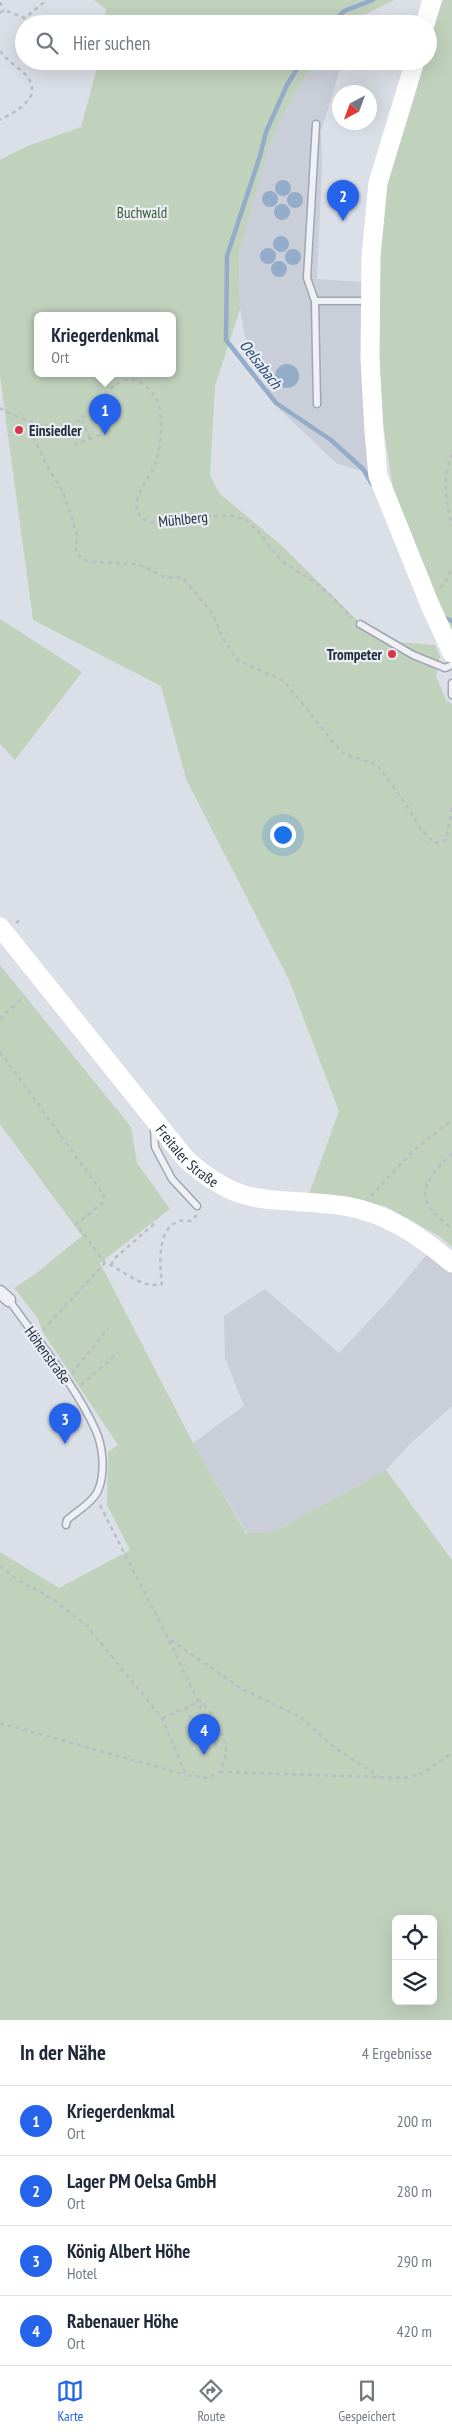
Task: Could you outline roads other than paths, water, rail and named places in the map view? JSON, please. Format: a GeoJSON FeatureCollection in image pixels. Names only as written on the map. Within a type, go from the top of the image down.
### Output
{"type":"FeatureCollection","features":[{"type":"Feature","properties":{"kind":"street"},"geometry":{"type":"LineString","coordinates":[[428,15],[432,0]]}},
{"type":"Feature","properties":{"kind":"street"},"geometry":{"type":"LineString","coordinates":[[411,70],[378,184],[371,257],[370,358],[378,476],[431,607],[452,653]]}},
{"type":"Feature","properties":{"kind":"street","name":"Freitaler Straße"},"geometry":{"type":"LineString","coordinates":[[8,925],[153,1119],[185,1158],[203,1175],[227,1189],[248,1197],[275,1202],[345,1206],[390,1220],[414,1232],[452,1263]]}},
{"type":"Feature","properties":{"kind":"lane"},"geometry":{"type":"LineString","coordinates":[[316,124],[307,278],[315,301],[317,404]]}},
{"type":"Feature","properties":{"kind":"lane"},"geometry":{"type":"LineString","coordinates":[[315,301],[371,301]]}},
{"type":"Feature","properties":{"kind":"lane"},"geometry":{"type":"LineString","coordinates":[[360,624],[432,663],[445,668],[452,665]]}},
{"type":"Feature","properties":{"kind":"lane"},"geometry":{"type":"LineString","coordinates":[[452,684],[452,695]]}},
{"type":"Feature","properties":{"kind":"lane"},"geometry":{"type":"LineString","coordinates":[[153,1119],[155,1147],[172,1179],[197,1206]]}},
{"type":"Feature","properties":{"kind":"lane","name":"Höhenstraße"},"geometry":{"type":"LineString","coordinates":[[4,1296],[67,1380],[97,1432],[102,1450],[102,1470],[99,1488],[95,1496],[67,1520],[66,1525]]}},
{"type":"Feature","properties":{"kind":"water"},"geometry":{"type":"Polygon","coordinates":[[[283,180],[289,182],[291,188],[289,194],[283,196],[277,194],[275,188],[277,182],[283,180]]]}},
{"type":"Feature","properties":{"kind":"water"},"geometry":{"type":"Polygon","coordinates":[[[270,191],[276,193],[278,199],[276,205],[270,207],[264,205],[262,199],[264,193],[270,191]]]}},
{"type":"Feature","properties":{"kind":"water"},"geometry":{"type":"Polygon","coordinates":[[[295,192],[301,194],[303,200],[301,206],[295,208],[289,206],[287,200],[289,194],[295,192]]]}},
{"type":"Feature","properties":{"kind":"water"},"geometry":{"type":"Polygon","coordinates":[[[282,204],[288,206],[290,212],[288,218],[282,220],[276,218],[274,212],[276,206],[282,204]]]}},
{"type":"Feature","properties":{"kind":"water"},"geometry":{"type":"Polygon","coordinates":[[[281,236],[287,238],[289,244],[287,250],[281,252],[275,250],[273,244],[275,238],[281,236]]]}},
{"type":"Feature","properties":{"kind":"water"},"geometry":{"type":"Polygon","coordinates":[[[268,248],[274,250],[276,256],[274,262],[268,264],[262,262],[260,256],[262,250],[268,248]]]}},
{"type":"Feature","properties":{"kind":"water"},"geometry":{"type":"Polygon","coordinates":[[[293,249],[299,251],[301,257],[299,263],[293,265],[287,263],[285,257],[287,251],[293,249]]]}},
{"type":"Feature","properties":{"kind":"water"},"geometry":{"type":"Polygon","coordinates":[[[279,261],[285,263],[287,269],[285,275],[279,277],[273,275],[271,269],[273,263],[279,261]]]}},
{"type":"Feature","properties":{"kind":"water"},"geometry":{"type":"Polygon","coordinates":[[[287,364],[292,365],[298,371],[298,381],[292,387],[287,388],[282,387],[276,381],[275,376],[276,371],[282,365],[287,364]]]}},
{"type":"Feature","properties":{"kind":"waterway","name":"Oelsabach"},"geometry":{"type":"LineString","coordinates":[[340,15],[344,11],[373,0]]}},
{"type":"Feature","properties":{"kind":"waterway","name":"Oelsabach"},"geometry":{"type":"LineString","coordinates":[[296,70],[287,85],[266,132],[227,256],[226,340],[276,403],[331,440],[363,469],[372,484]]}},
{"type":"Feature","properties":{"kind":"waterway","name":"Oelsabach"},"geometry":{"type":"LineString","coordinates":[[442,617],[452,621]]}},
{"type":"Feature","properties":{"kind":"place","name":"Lager PM Oelsa GmbH"},"geometry":{"type":"Point","coordinates":[343,221]}},
{"type":"Feature","properties":{"kind":"place","name":"Einsiedler"},"geometry":{"type":"Point","coordinates":[19,430]}},
{"type":"Feature","properties":{"kind":"place","name":"Kriegerdenkmal"},"geometry":{"type":"Point","coordinates":[105,435]}},
{"type":"Feature","properties":{"kind":"place","name":"Trompeter"},"geometry":{"type":"Point","coordinates":[392,654]}},
{"type":"Feature","properties":{"kind":"place","name":"König Albert Höhe"},"geometry":{"type":"Point","coordinates":[65,1444]}},
{"type":"Feature","properties":{"kind":"place","name":"Rabenauer Höhe"},"geometry":{"type":"Point","coordinates":[204,1755]}},
{"type":"Feature","properties":{"kind":"park label","name":"Buchwald"},"geometry":{"type":"Point","coordinates":[142,212]}}]}
